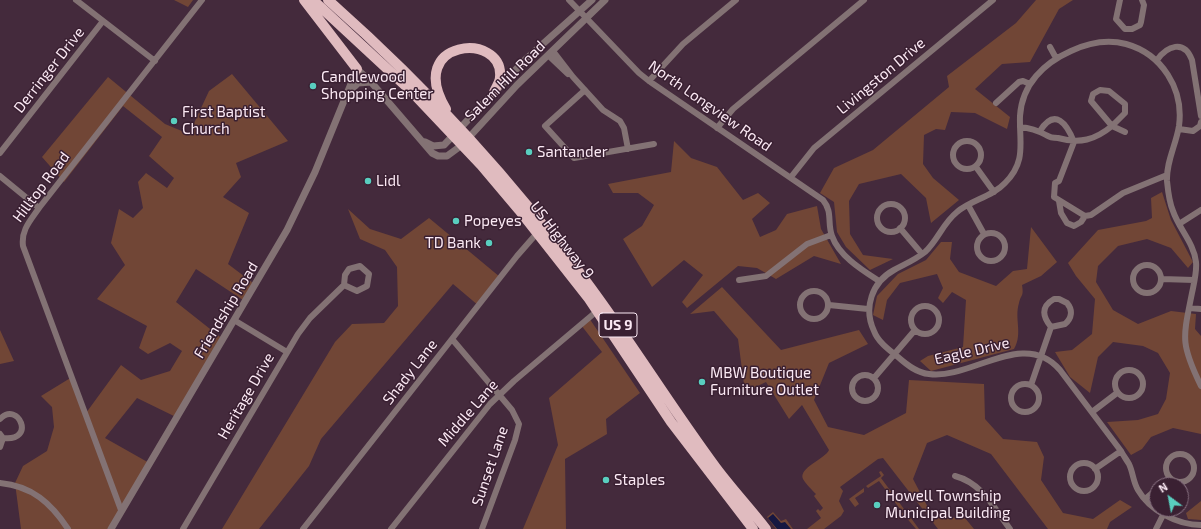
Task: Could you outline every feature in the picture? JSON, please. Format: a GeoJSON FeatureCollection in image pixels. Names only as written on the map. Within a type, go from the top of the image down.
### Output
{"type":"FeatureCollection","features":[{"type":"Feature","properties":{"kind":"highway"},"geometry":{"type":"LineString","coordinates":[[304,0],[357,69]]}},
{"type":"Feature","properties":{"kind":"highway","name":"US Highway 9"},"geometry":{"type":"LineString","coordinates":[[313,0],[398,79],[454,136],[538,232],[598,311],[664,412],[753,529]]}},
{"type":"Feature","properties":{"kind":"highway","name":"US Highway 9"},"geometry":{"type":"LineString","coordinates":[[328,0],[360,28],[469,137],[494,165],[585,280],[714,465],[743,503],[766,529]]}},
{"type":"Feature","properties":{"kind":"highway"},"geometry":{"type":"LineString","coordinates":[[458,126],[442,101],[435,85],[438,66],[449,52],[471,49],[485,50],[490,54],[499,69],[500,79],[494,92]]}},
{"type":"Feature","properties":{"kind":"street"},"geometry":{"type":"LineString","coordinates":[[76,0],[155,61]]}},
{"type":"Feature","properties":{"kind":"street","name":"Hilltop Road"},"geometry":{"type":"LineString","coordinates":[[121,510],[23,246],[23,231],[39,208],[202,0]]}},
{"type":"Feature","properties":{"kind":"street","name":"North Longview Road"},"geometry":{"type":"LineString","coordinates":[[569,0],[639,73],[649,81],[791,177],[826,204],[830,212],[831,235]]}},
{"type":"Feature","properties":{"kind":"street","name":"Salem Hill Road"},"geometry":{"type":"LineString","coordinates":[[421,140],[433,146],[440,146],[454,136],[458,126],[538,49],[592,0]]}},
{"type":"Feature","properties":{"kind":"street","name":"Salem Hill Road"},"geometry":{"type":"LineString","coordinates":[[357,69],[371,82],[432,153],[443,156],[451,154],[462,145],[551,53],[605,0]]}},
{"type":"Feature","properties":{"kind":"street"},"geometry":{"type":"LineString","coordinates":[[649,81],[680,47],[736,0]]}},
{"type":"Feature","properties":{"kind":"street"},"geometry":{"type":"LineString","coordinates":[[717,128],[733,109],[864,0]]}},
{"type":"Feature","properties":{"kind":"street","name":"Livingston Drive"},"geometry":{"type":"LineString","coordinates":[[791,177],[814,148],[993,0]]}},
{"type":"Feature","properties":{"kind":"street"},"geometry":{"type":"LineString","coordinates":[[1120,0],[1116,19],[1125,29],[1132,30],[1140,24],[1144,9],[1142,0]]}},
{"type":"Feature","properties":{"kind":"street","name":"Derringer Drive"},"geometry":{"type":"LineString","coordinates":[[0,153],[103,21]]}},
{"type":"Feature","properties":{"kind":"street"},"geometry":{"type":"LineString","coordinates":[[1122,43],[1125,29]]}},
{"type":"Feature","properties":{"kind":"street"},"geometry":{"type":"LineString","coordinates":[[829,305],[868,309],[872,295],[879,281],[893,270],[910,263],[922,254],[932,245],[949,219],[958,211],[994,192],[1005,183],[1018,165],[1022,146],[1020,127],[1022,104],[1030,84],[1043,68],[1056,58],[1088,44],[1103,41],[1122,43],[1136,47],[1157,60],[1169,75],[1177,93],[1180,109],[1179,129],[1170,158],[1167,175],[1172,210],[1195,258],[1196,268],[1185,327],[1185,344],[1189,361],[1201,386]]}},
{"type":"Feature","properties":{"kind":"street"},"geometry":{"type":"LineString","coordinates":[[1050,47],[1056,58]]}},
{"type":"Feature","properties":{"kind":"street"},"geometry":{"type":"LineString","coordinates":[[1157,60],[1165,50],[1174,47],[1182,48],[1188,53],[1192,60],[1201,116]]}},
{"type":"Feature","properties":{"kind":"street"},"geometry":{"type":"LineString","coordinates":[[538,49],[551,53],[559,67],[573,77],[603,110],[620,121],[624,128],[628,149]]}},
{"type":"Feature","properties":{"kind":"street","name":"Friendship Road"},"geometry":{"type":"LineString","coordinates":[[111,529],[293,218],[315,172],[357,69]]}},
{"type":"Feature","properties":{"kind":"street","name":"Friendship Road"},"geometry":{"type":"LineString","coordinates":[[346,95],[358,83],[371,82]]}},
{"type":"Feature","properties":{"kind":"street"},"geometry":{"type":"LineString","coordinates":[[996,103],[1020,82],[1030,84]]}},
{"type":"Feature","properties":{"kind":"street"},"geometry":{"type":"LineString","coordinates":[[585,90],[545,126],[574,158],[654,144]]}},
{"type":"Feature","properties":{"kind":"street"},"geometry":{"type":"LineString","coordinates":[[1020,127],[1040,131],[1046,136],[1074,142],[1091,140],[1112,126],[1125,113],[1124,104],[1109,92],[1100,90],[1092,94],[1091,101],[1112,126],[1125,132]]}},
{"type":"Feature","properties":{"kind":"street"},"geometry":{"type":"LineString","coordinates":[[1040,131],[1044,124],[1051,119],[1059,119],[1069,131],[1074,142],[1059,181],[1054,188],[1054,196],[1059,201],[1085,216],[1091,215],[1123,193],[1167,175]]}},
{"type":"Feature","properties":{"kind":"street"},"geometry":{"type":"LineString","coordinates":[[1179,129],[1193,131],[1200,126],[1201,122]]}},
{"type":"Feature","properties":{"kind":"street"},"geometry":{"type":"LineString","coordinates":[[972,142],[979,147],[980,158],[976,167],[964,168],[955,162],[954,151],[961,143],[972,142]]}},
{"type":"Feature","properties":{"kind":"street"},"geometry":{"type":"LineString","coordinates":[[976,167],[994,192]]}},
{"type":"Feature","properties":{"kind":"street"},"geometry":{"type":"LineString","coordinates":[[0,176],[39,208]]}},
{"type":"Feature","properties":{"kind":"street"},"geometry":{"type":"LineString","coordinates":[[1059,201],[1061,213],[1067,223],[1074,226],[1081,222],[1085,216]]}},
{"type":"Feature","properties":{"kind":"street"},"geometry":{"type":"LineString","coordinates":[[894,204],[901,208],[904,219],[900,228],[888,231],[880,226],[878,215],[883,207],[894,204]]}},
{"type":"Feature","properties":{"kind":"street"},"geometry":{"type":"LineString","coordinates":[[968,205],[984,234]]}},
{"type":"Feature","properties":{"kind":"street"},"geometry":{"type":"LineString","coordinates":[[1179,224],[1201,210]]}},
{"type":"Feature","properties":{"kind":"street"},"geometry":{"type":"LineString","coordinates":[[900,228],[922,254]]}},
{"type":"Feature","properties":{"kind":"street","name":"Shady Lane"},"geometry":{"type":"LineString","coordinates":[[303,529],[538,232]]}},
{"type":"Feature","properties":{"kind":"street"},"geometry":{"type":"LineString","coordinates":[[984,234],[998,235],[1004,241],[1005,250],[998,258],[988,260],[979,254],[978,241],[984,234]]}},
{"type":"Feature","properties":{"kind":"street"},"geometry":{"type":"LineString","coordinates":[[739,280],[766,276],[807,244],[831,235],[836,246],[842,253],[879,281]]}},
{"type":"Feature","properties":{"kind":"street"},"geometry":{"type":"LineString","coordinates":[[1146,265],[1157,270],[1162,279],[1155,290],[1147,293],[1138,289],[1134,278],[1137,270],[1146,265]]}},
{"type":"Feature","properties":{"kind":"street","name":"Heritage Drive"},"geometry":{"type":"LineString","coordinates":[[183,529],[287,352],[310,318],[344,285],[346,272],[353,267],[364,268],[369,274],[369,282],[364,289],[353,290],[344,285]]}},
{"type":"Feature","properties":{"kind":"street"},"geometry":{"type":"LineString","coordinates":[[1162,279],[1194,280]]}},
{"type":"Feature","properties":{"kind":"street"},"geometry":{"type":"LineString","coordinates":[[813,291],[824,296],[829,305],[825,313],[815,319],[805,315],[800,306],[802,297],[813,291]]}},
{"type":"Feature","properties":{"kind":"street"},"geometry":{"type":"LineString","coordinates":[[1054,300],[1063,300],[1070,306],[1071,317],[1065,324],[1051,328],[1045,320],[1044,309],[1046,305],[1054,300]]}},
{"type":"Feature","properties":{"kind":"street"},"geometry":{"type":"LineString","coordinates":[[922,306],[932,308],[936,312],[939,320],[935,330],[927,334],[915,330],[911,321],[914,310],[922,306]]}},
{"type":"Feature","properties":{"kind":"street"},"geometry":{"type":"LineString","coordinates":[[1189,308],[1201,309]]}},
{"type":"Feature","properties":{"kind":"street","name":"Eagle Drive"},"geometry":{"type":"LineString","coordinates":[[868,309],[871,324],[876,336],[894,355],[919,372],[934,375],[1024,353],[1041,356],[1055,364],[1121,451],[1128,463],[1138,491],[1149,503]]}},
{"type":"Feature","properties":{"kind":"street","name":"Middle Lane"},"geometry":{"type":"LineString","coordinates":[[391,529],[490,404],[598,311]]}},
{"type":"Feature","properties":{"kind":"street"},"geometry":{"type":"LineString","coordinates":[[234,320],[287,352]]}},
{"type":"Feature","properties":{"kind":"street"},"geometry":{"type":"LineString","coordinates":[[1031,385],[1051,328]]}},
{"type":"Feature","properties":{"kind":"street"},"geometry":{"type":"LineString","coordinates":[[874,378],[915,330]]}},
{"type":"Feature","properties":{"kind":"street","name":"Sunset Lane"},"geometry":{"type":"LineString","coordinates":[[452,339],[517,417],[519,426],[482,529]]}},
{"type":"Feature","properties":{"kind":"street"},"geometry":{"type":"LineString","coordinates":[[1121,372],[1135,372],[1140,376],[1143,386],[1136,396],[1125,397],[1117,393],[1116,381],[1121,372]]}},
{"type":"Feature","properties":{"kind":"street"},"geometry":{"type":"LineString","coordinates":[[865,375],[874,378],[879,388],[875,399],[868,401],[857,397],[852,388],[854,380],[865,375]]}},
{"type":"Feature","properties":{"kind":"street"},"geometry":{"type":"LineString","coordinates":[[1031,385],[1037,391],[1039,402],[1031,410],[1023,412],[1014,406],[1011,399],[1012,394],[1019,386],[1031,385]]}},
{"type":"Feature","properties":{"kind":"street"},"geometry":{"type":"LineString","coordinates":[[1092,412],[1117,393]]}},
{"type":"Feature","properties":{"kind":"street"},"geometry":{"type":"LineString","coordinates":[[0,419],[7,414],[14,415],[20,419],[22,425],[17,436],[10,439],[1,436],[0,447]]}},
{"type":"Feature","properties":{"kind":"street"},"geometry":{"type":"LineString","coordinates":[[1096,469],[1121,451]]}},
{"type":"Feature","properties":{"kind":"street"},"geometry":{"type":"LineString","coordinates":[[1182,455],[1191,460],[1194,468],[1190,479],[1178,482],[1169,478],[1166,468],[1172,457],[1182,455]]}},
{"type":"Feature","properties":{"kind":"street"},"geometry":{"type":"LineString","coordinates":[[1085,464],[1096,469],[1098,477],[1097,482],[1092,489],[1085,491],[1075,487],[1071,478],[1075,467],[1085,464]]}},
{"type":"Feature","properties":{"kind":"street"},"geometry":{"type":"LineString","coordinates":[[956,476],[968,480],[977,486],[1010,529]]}},
{"type":"Feature","properties":{"kind":"street"},"geometry":{"type":"LineString","coordinates":[[0,483],[21,487],[39,496],[55,510],[68,529]]}},
{"type":"Feature","properties":{"kind":"street"},"geometry":{"type":"LineString","coordinates":[[1145,500],[1149,496]]}},
{"type":"Feature","properties":{"kind":"street"},"geometry":{"type":"LineString","coordinates":[[1156,529],[1162,517]]}},
{"type":"Feature","properties":{"kind":"street","name":"Eagle Drive"},"geometry":{"type":"LineString","coordinates":[[1170,517],[1186,524],[1201,525]]}},
{"type":"Feature","properties":{"kind":"shaded area"},"geometry":{"type":"Polygon","coordinates":[[[174,0],[193,0],[188,7],[174,0]]]}},
{"type":"Feature","properties":{"kind":"shaded area"},"geometry":{"type":"Polygon","coordinates":[[[1036,0],[1073,0],[1059,9],[1030,62],[1002,64],[975,89],[1010,117],[1007,129],[975,113],[951,112],[945,130],[936,129],[924,135],[923,164],[933,178],[959,200],[931,223],[926,198],[901,174],[859,184],[849,201],[850,234],[863,255],[893,259],[870,270],[846,247],[837,232],[834,202],[820,193],[834,168],[873,150],[949,87],[947,76],[1016,23],[1036,0]]]}},
{"type":"Feature","properties":{"kind":"shaded area"},"geometry":{"type":"Polygon","coordinates":[[[232,74],[288,141],[236,163],[241,177],[223,197],[249,213],[228,264],[257,286],[246,302],[196,269],[176,302],[224,340],[178,418],[137,398],[105,438],[151,464],[113,529],[21,529],[15,483],[23,466],[47,451],[54,427],[52,407],[41,396],[72,377],[86,413],[121,365],[141,380],[170,371],[182,351],[170,343],[148,354],[139,348],[147,326],[97,299],[125,265],[111,243],[119,209],[133,218],[143,208],[138,182],[146,173],[167,188],[174,178],[149,156],[162,137],[123,106],[64,182],[42,157],[108,77],[165,124],[189,134],[209,91],[232,74]]]}},
{"type":"Feature","properties":{"kind":"shaded area"},"geometry":{"type":"Polygon","coordinates":[[[674,141],[691,158],[717,167],[743,200],[758,193],[770,203],[752,219],[760,237],[776,230],[787,214],[817,206],[821,229],[841,264],[814,256],[776,279],[757,268],[738,266],[687,308],[682,302],[703,275],[684,260],[652,287],[623,239],[642,226],[654,205],[638,193],[613,193],[608,184],[671,172],[674,141]]]}},
{"type":"Feature","properties":{"kind":"shaded area"},"geometry":{"type":"Polygon","coordinates":[[[1162,192],[1171,220],[1193,262],[1188,268],[1171,248],[1147,239],[1118,246],[1098,266],[1096,282],[1113,310],[1138,324],[1171,311],[1196,314],[1195,329],[1201,336],[1201,434],[1173,428],[1151,437],[1142,449],[1131,455],[1107,422],[1138,420],[1158,414],[1166,399],[1170,373],[1158,353],[1143,346],[1113,342],[1098,357],[1090,393],[1070,377],[1055,352],[1072,350],[1092,334],[1095,299],[1076,276],[1068,263],[1098,230],[1146,221],[1152,218],[1151,198],[1162,192]]]}},
{"type":"Feature","properties":{"kind":"shaded area"},"geometry":{"type":"Polygon","coordinates":[[[348,209],[370,229],[401,239],[429,218],[500,277],[479,306],[453,284],[321,439],[309,466],[259,529],[222,529],[335,342],[352,324],[384,323],[398,306],[397,267],[385,250],[360,239],[348,209]]]}},
{"type":"Feature","properties":{"kind":"shaded area"},"geometry":{"type":"Polygon","coordinates":[[[1031,227],[1057,262],[1041,276],[1022,285],[1023,289],[1017,315],[1018,337],[1014,349],[931,371],[920,361],[928,356],[963,347],[966,300],[952,292],[943,303],[938,298],[943,288],[937,274],[900,283],[887,300],[883,320],[873,315],[877,296],[898,274],[926,260],[941,242],[952,242],[950,259],[959,272],[996,286],[1013,271],[1027,269],[1031,227]]]}},
{"type":"Feature","properties":{"kind":"shaded area"},"geometry":{"type":"Polygon","coordinates":[[[722,287],[781,350],[859,330],[868,344],[829,363],[814,400],[828,427],[864,435],[906,413],[909,380],[984,384],[985,419],[1003,439],[1037,442],[1044,457],[1041,480],[1063,513],[1093,519],[1120,500],[1132,507],[1110,522],[1107,529],[1048,529],[991,454],[947,435],[927,443],[913,479],[933,517],[965,518],[974,529],[938,529],[883,458],[878,459],[840,487],[843,491],[839,501],[844,511],[841,516],[824,529],[807,529],[821,518],[816,511],[818,509],[820,511],[823,508],[814,496],[816,494],[803,479],[804,471],[823,457],[829,450],[802,405],[789,419],[766,382],[745,392],[738,339],[714,311],[690,314],[722,287]]]}},
{"type":"Feature","properties":{"kind":"shaded area"},"geometry":{"type":"Polygon","coordinates":[[[589,318],[640,393],[606,419],[607,434],[565,459],[566,529],[523,529],[558,445],[549,398],[602,352],[581,325],[589,318]]]}},
{"type":"Feature","properties":{"kind":"shaded area"},"geometry":{"type":"Polygon","coordinates":[[[0,330],[14,361],[0,364],[0,330]]]}},
{"type":"Feature","properties":{"kind":"shaded area"},"geometry":{"type":"Polygon","coordinates":[[[881,471],[884,475],[881,478],[904,509],[896,515],[894,513],[900,509],[879,481],[868,488],[866,486],[881,476],[879,472],[881,471]]]}},
{"type":"Feature","properties":{"kind":"shaded area"},"geometry":{"type":"Polygon","coordinates":[[[864,488],[864,492],[855,498],[859,504],[855,507],[849,499],[864,488]]]}},
{"type":"Feature","properties":{"kind":"shaded area"},"geometry":{"type":"Polygon","coordinates":[[[1201,501],[1201,520],[1188,519],[1189,511],[1201,501]]]}},
{"type":"Feature","properties":{"kind":"shaded area"},"geometry":{"type":"Polygon","coordinates":[[[909,508],[911,511],[908,514],[919,529],[916,529],[904,515],[898,519],[897,517],[909,508]]]}},
{"type":"Feature","properties":{"kind":"shaded area"},"geometry":{"type":"Polygon","coordinates":[[[773,512],[781,521],[786,519],[793,529],[776,529],[767,517],[773,512]]]}},
{"type":"Feature","properties":{"kind":"shaded area"},"geometry":{"type":"Polygon","coordinates":[[[773,514],[781,523],[785,522],[791,529],[777,529],[768,518],[773,514]]]}},
{"type":"Feature","properties":{"kind":"place","name":"Candlewood Shopping Center"},"geometry":{"type":"Point","coordinates":[313,86]}},
{"type":"Feature","properties":{"kind":"place","name":"First Baptist Church"},"geometry":{"type":"Point","coordinates":[174,121]}},
{"type":"Feature","properties":{"kind":"place","name":"Santander"},"geometry":{"type":"Point","coordinates":[529,152]}},
{"type":"Feature","properties":{"kind":"place","name":"Lidl"},"geometry":{"type":"Point","coordinates":[368,181]}},
{"type":"Feature","properties":{"kind":"place","name":"Popeyes"},"geometry":{"type":"Point","coordinates":[456,221]}},
{"type":"Feature","properties":{"kind":"place","name":"TD Bank"},"geometry":{"type":"Point","coordinates":[489,243]}},
{"type":"Feature","properties":{"kind":"place","name":"MBW Boutique Furniture Outlet"},"geometry":{"type":"Point","coordinates":[702,382]}},
{"type":"Feature","properties":{"kind":"place","name":"Staples"},"geometry":{"type":"Point","coordinates":[606,480]}},
{"type":"Feature","properties":{"kind":"place","name":"Howell Township Municipal Building"},"geometry":{"type":"Point","coordinates":[877,505]}}]}
